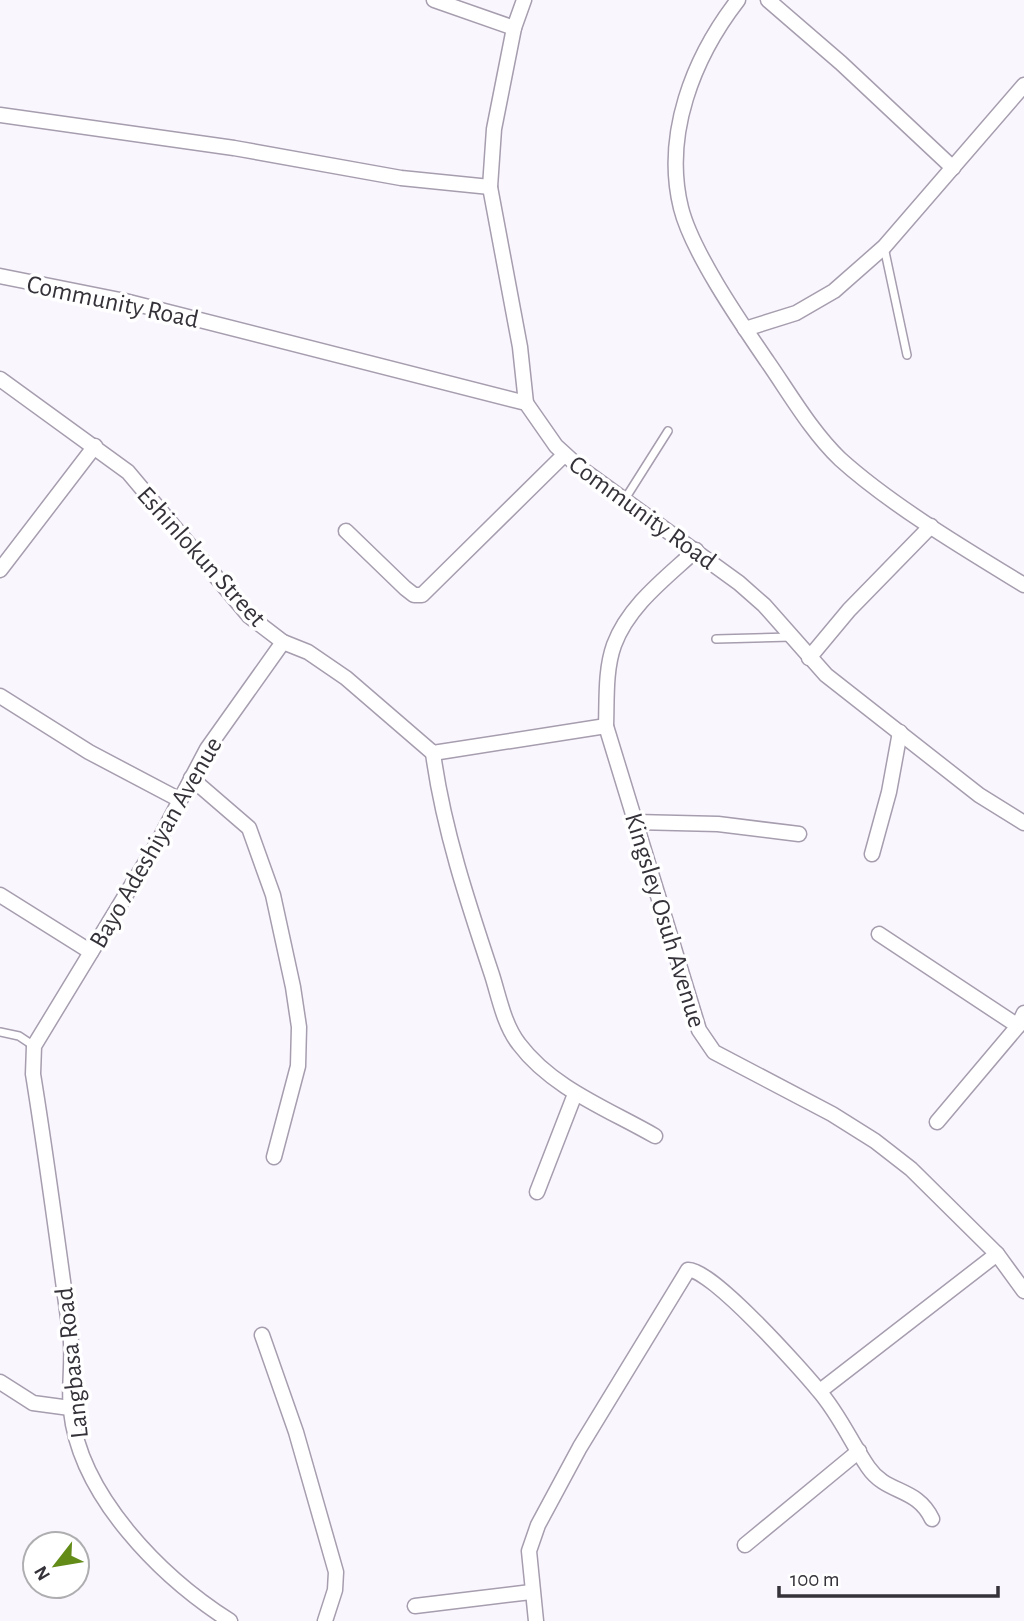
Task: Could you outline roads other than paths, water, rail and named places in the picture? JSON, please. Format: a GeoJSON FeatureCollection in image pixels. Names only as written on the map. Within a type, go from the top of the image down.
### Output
{"type":"FeatureCollection","features":[{"type":"Feature","properties":{"kind":"street"},"geometry":{"type":"LineString","coordinates":[[434,0],[514,28]]}},
{"type":"Feature","properties":{"kind":"street"},"geometry":{"type":"LineString","coordinates":[[524,0],[514,28],[494,129],[490,187],[519,338],[526,403]]}},
{"type":"Feature","properties":{"kind":"street"},"geometry":{"type":"LineString","coordinates":[[738,0],[700,58],[679,128],[676,167],[681,208],[686,223],[745,329],[838,457],[931,526],[1024,585]]}},
{"type":"Feature","properties":{"kind":"street"},"geometry":{"type":"LineString","coordinates":[[768,0],[841,63],[953,168]]}},
{"type":"Feature","properties":{"kind":"street"},"geometry":{"type":"LineString","coordinates":[[745,329],[796,313],[821,300],[884,247],[1024,85]]}},
{"type":"Feature","properties":{"kind":"street"},"geometry":{"type":"LineString","coordinates":[[0,115],[234,148],[401,178],[490,187]]}},
{"type":"Feature","properties":{"kind":"street","name":"Community Road"},"geometry":{"type":"LineString","coordinates":[[0,276],[138,304],[526,403],[564,455],[696,550],[764,605],[809,658],[979,795],[1024,823]]}},
{"type":"Feature","properties":{"kind":"street","name":"Eshinlokun Street"},"geometry":{"type":"LineString","coordinates":[[0,379],[128,472],[249,616],[283,642],[308,652],[346,678],[433,753]]}},
{"type":"Feature","properties":{"kind":"street"},"geometry":{"type":"LineString","coordinates":[[0,570],[95,446]]}},
{"type":"Feature","properties":{"kind":"street"},"geometry":{"type":"LineString","coordinates":[[346,531],[405,588],[414,595],[422,595],[564,455]]}},
{"type":"Feature","properties":{"kind":"street"},"geometry":{"type":"LineString","coordinates":[[809,658],[849,610],[931,526]]}},
{"type":"Feature","properties":{"kind":"street","name":"Kingsley Osuh Avenue"},"geometry":{"type":"LineString","coordinates":[[696,550],[645,598],[615,644],[608,674],[606,726],[693,1015],[705,1042],[739,1067],[832,1114],[876,1141],[935,1190],[998,1254],[1024,1291]]}},
{"type":"Feature","properties":{"kind":"street","name":"Bayo Adeshiyan Avenue"},"geometry":{"type":"LineString","coordinates":[[34,1046],[221,728],[283,642]]}},
{"type":"Feature","properties":{"kind":"street"},"geometry":{"type":"LineString","coordinates":[[0,696],[89,752],[180,800]]}},
{"type":"Feature","properties":{"kind":"street"},"geometry":{"type":"LineString","coordinates":[[606,726],[433,753],[448,828],[508,1023],[519,1045],[575,1094],[655,1136]]}},
{"type":"Feature","properties":{"kind":"street"},"geometry":{"type":"LineString","coordinates":[[872,854],[889,792],[900,732]]}},
{"type":"Feature","properties":{"kind":"street"},"geometry":{"type":"LineString","coordinates":[[191,778],[249,828],[267,876],[293,986],[299,1027],[298,1066],[274,1157]]}},
{"type":"Feature","properties":{"kind":"street"},"geometry":{"type":"LineString","coordinates":[[635,822],[718,824],[799,834]]}},
{"type":"Feature","properties":{"kind":"street"},"geometry":{"type":"LineString","coordinates":[[0,895],[91,952]]}},
{"type":"Feature","properties":{"kind":"street"},"geometry":{"type":"LineString","coordinates":[[879,934],[1021,1020],[937,1122]]}},
{"type":"Feature","properties":{"kind":"street","name":"Langbasa Road"},"geometry":{"type":"LineString","coordinates":[[34,1046],[33,1074],[72,1340],[70,1408],[83,1461],[114,1512],[163,1573],[230,1621]]}},
{"type":"Feature","properties":{"kind":"street"},"geometry":{"type":"LineString","coordinates":[[537,1192],[575,1094]]}},
{"type":"Feature","properties":{"kind":"street"},"geometry":{"type":"LineString","coordinates":[[820,1391],[998,1254]]}},
{"type":"Feature","properties":{"kind":"street"},"geometry":{"type":"LineString","coordinates":[[536,1621],[529,1551],[538,1525],[580,1447],[688,1270],[697,1270],[722,1289],[820,1391],[879,1480],[919,1499],[932,1519]]}},
{"type":"Feature","properties":{"kind":"street"},"geometry":{"type":"LineString","coordinates":[[262,1335],[296,1432],[336,1572],[335,1590],[325,1621]]}},
{"type":"Feature","properties":{"kind":"street"},"geometry":{"type":"LineString","coordinates":[[1,1385],[33,1403],[70,1408]]}},
{"type":"Feature","properties":{"kind":"street"},"geometry":{"type":"LineString","coordinates":[[745,1545],[859,1451]]}},
{"type":"Feature","properties":{"kind":"street"},"geometry":{"type":"LineString","coordinates":[[415,1606],[531,1592]]}},
{"type":"Feature","properties":{"kind":"lane"},"geometry":{"type":"LineString","coordinates":[[884,247],[907,355]]}},
{"type":"Feature","properties":{"kind":"lane"},"geometry":{"type":"LineString","coordinates":[[625,499],[668,431]]}},
{"type":"Feature","properties":{"kind":"lane"},"geometry":{"type":"LineString","coordinates":[[716,639],[792,637]]}},
{"type":"Feature","properties":{"kind":"lane"},"geometry":{"type":"LineString","coordinates":[[0,1032],[19,1036],[34,1046]]}}]}
